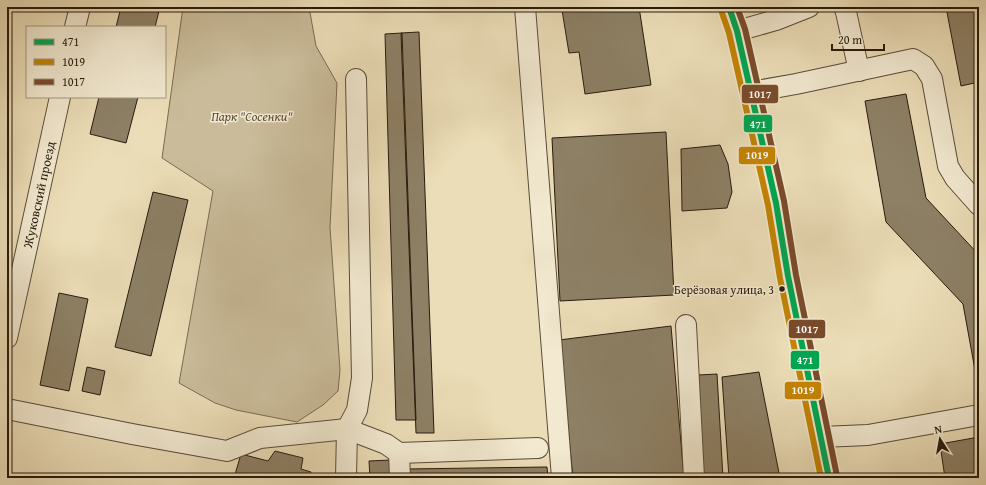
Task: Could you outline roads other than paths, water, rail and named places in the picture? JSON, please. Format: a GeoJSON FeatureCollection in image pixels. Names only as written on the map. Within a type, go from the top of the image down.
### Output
{"type":"FeatureCollection","features":[{"type":"Feature","properties":{"kind":"street"},"geometry":{"type":"LineString","coordinates":[[75,26],[80,7]]}},
{"type":"Feature","properties":{"kind":"street"},"geometry":{"type":"LineString","coordinates":[[525,7],[562,478]]}},
{"type":"Feature","properties":{"kind":"street"},"geometry":{"type":"LineString","coordinates":[[729,7],[737,31],[776,203],[788,276],[829,478]]}},
{"type":"Feature","properties":{"kind":"street"},"geometry":{"type":"LineString","coordinates":[[737,31],[776,20],[809,7]]}},
{"type":"Feature","properties":{"kind":"street"},"geometry":{"type":"LineString","coordinates":[[844,7],[860,70]]}},
{"type":"Feature","properties":{"kind":"street"},"geometry":{"type":"LineString","coordinates":[[751,92],[913,59],[924,66],[932,79],[948,166],[955,178],[979,205]]}},
{"type":"Feature","properties":{"kind":"street"},"geometry":{"type":"LineString","coordinates":[[346,478],[347,428],[357,410],[362,378],[356,80]]}},
{"type":"Feature","properties":{"kind":"street","name":"Жуковский проезд"},"geometry":{"type":"LineString","coordinates":[[7,338],[14,268],[60,98]]}},
{"type":"Feature","properties":{"kind":"street"},"geometry":{"type":"LineString","coordinates":[[686,325],[694,478]]}},
{"type":"Feature","properties":{"kind":"street"},"geometry":{"type":"LineString","coordinates":[[7,409],[227,451],[260,438],[347,428],[386,444],[399,453],[538,448]]}},
{"type":"Feature","properties":{"kind":"street"},"geometry":{"type":"LineString","coordinates":[[821,437],[868,435],[979,415]]}},
{"type":"Feature","properties":{"kind":"street"},"geometry":{"type":"LineString","coordinates":[[399,453],[400,478]]}},
{"type":"Feature","properties":{"kind":"place","name":"Берёзовая улица, 3"},"geometry":{"type":"Point","coordinates":[782,289]}},
{"type":"Feature","properties":{"kind":"park label","name":"Парк \"Сосенки\""},"geometry":{"type":"Point","coordinates":[252,116]}}]}
